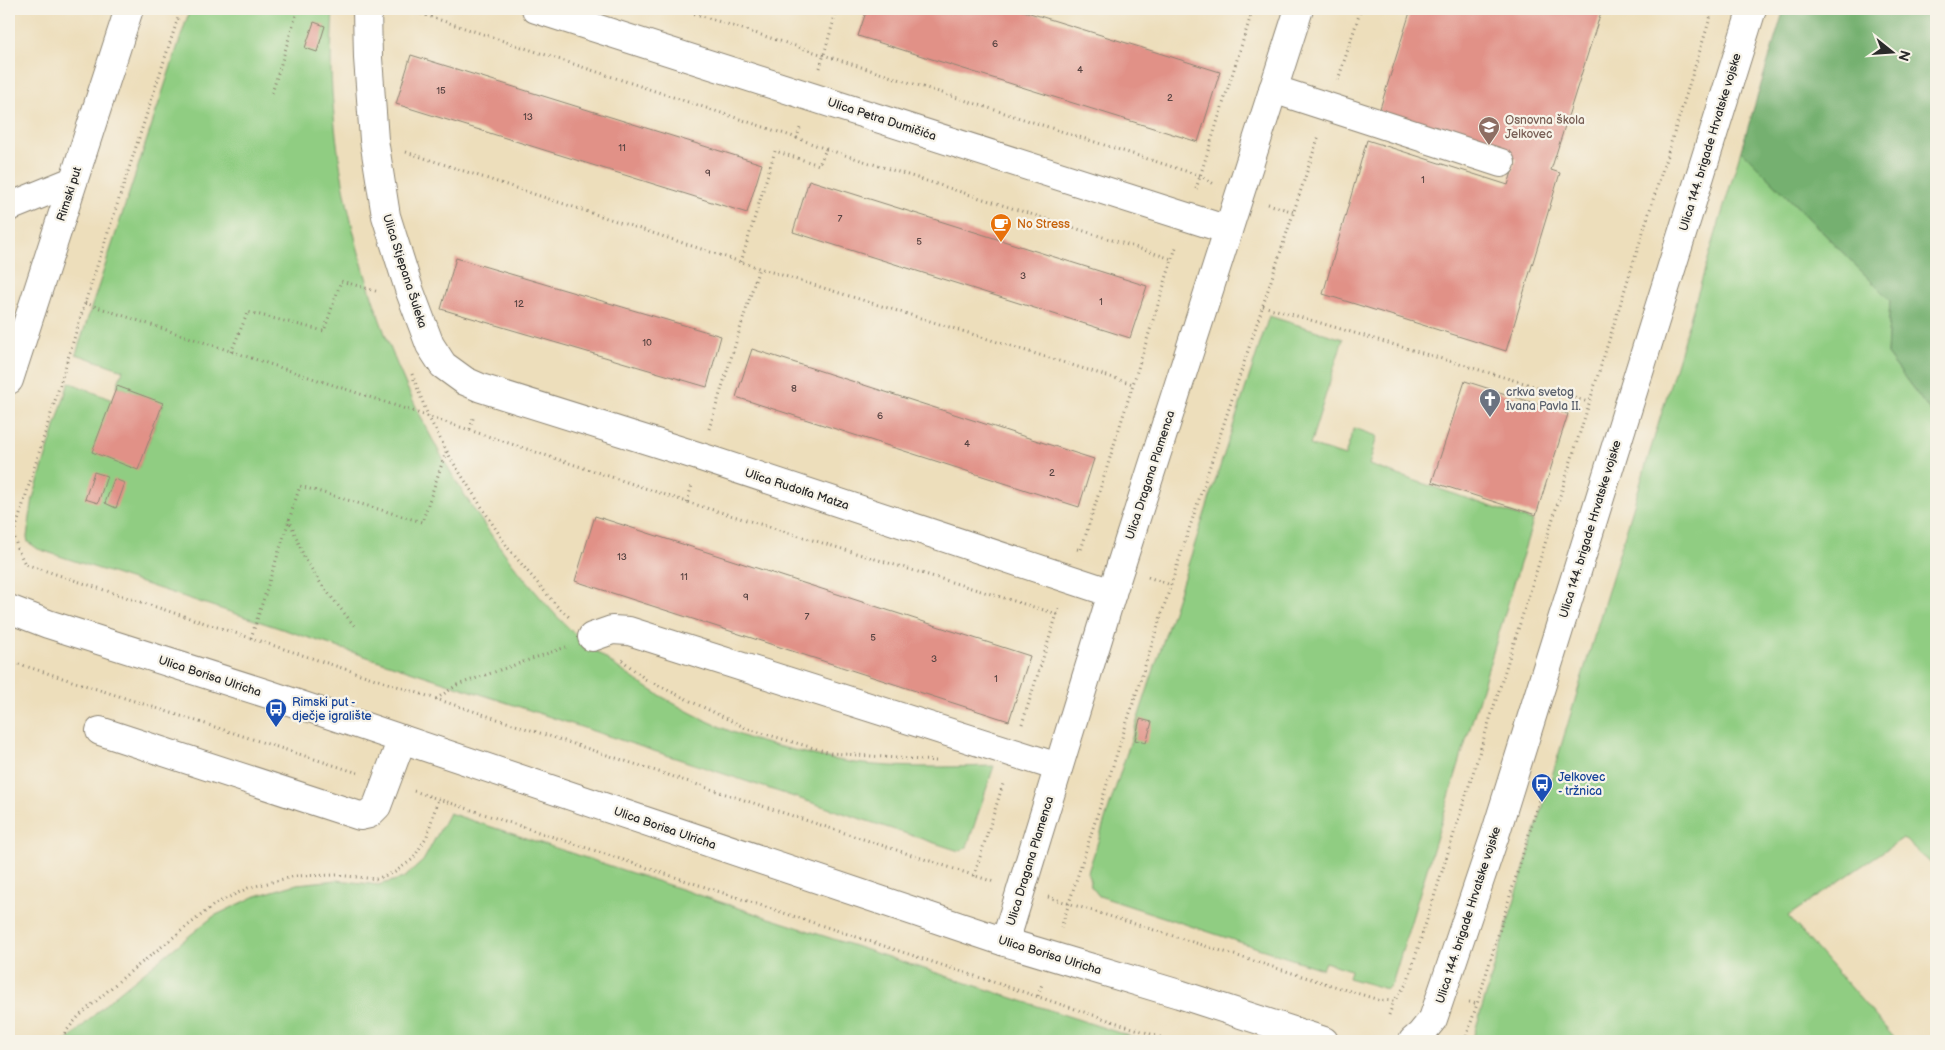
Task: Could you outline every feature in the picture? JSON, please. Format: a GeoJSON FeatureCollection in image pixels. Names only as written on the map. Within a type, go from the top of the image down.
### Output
{"type":"FeatureCollection","features":[{"type":"Feature","properties":{"kind":"street","name":"Rimski put"},"geometry":{"type":"LineString","coordinates":[[9,380],[18,326],[73,181],[129,9]]}},
{"type":"Feature","properties":{"kind":"street","name":"Ulica Stjepana Šuleka"},"geometry":{"type":"LineString","coordinates":[[367,9],[368,58],[374,140],[386,216],[409,289],[430,345],[443,365],[465,381],[481,388]]}},
{"type":"Feature","properties":{"kind":"street","name":"Ulica Petra Dumičića"},"geometry":{"type":"LineString","coordinates":[[536,9],[1228,230]]}},
{"type":"Feature","properties":{"kind":"street","name":"Ulica Dragana Plamenca"},"geometry":{"type":"LineString","coordinates":[[1005,942],[1112,593],[1299,9]]}},
{"type":"Feature","properties":{"kind":"street","name":"Ulica 144. brigade Hrvatske vojske"},"geometry":{"type":"LineString","coordinates":[[1413,1041],[1433,1019],[1479,882],[1752,9]]}},
{"type":"Feature","properties":{"kind":"street"},"geometry":{"type":"LineString","coordinates":[[1273,89],[1501,163]]}},
{"type":"Feature","properties":{"kind":"street"},"geometry":{"type":"LineString","coordinates":[[9,207],[73,181]]}},
{"type":"Feature","properties":{"kind":"street","name":"Ulica Rudolfa Matza"},"geometry":{"type":"LineString","coordinates":[[481,388],[701,457],[1112,593]]}},
{"type":"Feature","properties":{"kind":"street","name":"Ulica Borisa Ulricha"},"geometry":{"type":"LineString","coordinates":[[9,609],[48,624],[268,694],[1005,942],[1179,994],[1324,1041]]}},
{"type":"Feature","properties":{"kind":"street"},"geometry":{"type":"LineString","coordinates":[[592,637],[612,630],[629,631],[1058,767]]}},
{"type":"Feature","properties":{"kind":"street"},"geometry":{"type":"LineString","coordinates":[[100,731],[360,816],[369,814],[376,806],[402,739]]}},
{"type":"Feature","properties":{"kind":"path"},"geometry":{"type":"LineString","coordinates":[[181,9],[14,534],[16,548],[25,564],[974,876],[1069,903],[1379,1000],[1394,1001]]}},
{"type":"Feature","properties":{"kind":"path"},"geometry":{"type":"LineString","coordinates":[[272,93],[298,9]]}},
{"type":"Feature","properties":{"kind":"path"},"geometry":{"type":"LineString","coordinates":[[407,9],[826,148],[1172,259]]}},
{"type":"Feature","properties":{"kind":"path"},"geometry":{"type":"LineString","coordinates":[[680,9],[1201,176],[1221,188]]}},
{"type":"Feature","properties":{"kind":"path"},"geometry":{"type":"LineString","coordinates":[[818,72],[837,9]]}},
{"type":"Feature","properties":{"kind":"path"},"geometry":{"type":"LineString","coordinates":[[1201,176],[1254,9]]}},
{"type":"Feature","properties":{"kind":"path"},"geometry":{"type":"LineString","coordinates":[[1069,903],[1171,585],[1361,9]]}},
{"type":"Feature","properties":{"kind":"path"},"geometry":{"type":"LineString","coordinates":[[1389,1015],[1394,1001],[1407,983],[1713,9]]}},
{"type":"Feature","properties":{"kind":"path"},"geometry":{"type":"LineString","coordinates":[[797,138],[802,122]]}},
{"type":"Feature","properties":{"kind":"path"},"geometry":{"type":"LineString","coordinates":[[741,262],[775,151],[819,165],[826,148]]}},
{"type":"Feature","properties":{"kind":"path"},"geometry":{"type":"LineString","coordinates":[[403,151],[759,268],[1133,384]]}},
{"type":"Feature","properties":{"kind":"path"},"geometry":{"type":"LineString","coordinates":[[1263,202],[1294,212]]}},
{"type":"Feature","properties":{"kind":"path"},"geometry":{"type":"LineString","coordinates":[[1081,550],[1180,237]]}},
{"type":"Feature","properties":{"kind":"path"},"geometry":{"type":"LineString","coordinates":[[708,431],[759,268]]}},
{"type":"Feature","properties":{"kind":"path"},"geometry":{"type":"LineString","coordinates":[[231,352],[248,312],[324,331],[341,281],[384,294],[382,285]]}},
{"type":"Feature","properties":{"kind":"path"},"geometry":{"type":"LineString","coordinates":[[86,303],[696,504],[1057,614]]}},
{"type":"Feature","properties":{"kind":"path"},"geometry":{"type":"LineString","coordinates":[[1263,306],[1588,402]]}},
{"type":"Feature","properties":{"kind":"path"},"geometry":{"type":"LineString","coordinates":[[411,372],[428,416],[446,451],[508,548],[556,606],[645,679],[748,729],[830,752],[938,761]]}},
{"type":"Feature","properties":{"kind":"path"},"geometry":{"type":"LineString","coordinates":[[251,638],[300,486],[422,522],[446,451]]}},
{"type":"Feature","properties":{"kind":"path"},"geometry":{"type":"LineString","coordinates":[[289,519],[304,557],[321,584],[356,628]]}},
{"type":"Feature","properties":{"kind":"path"},"geometry":{"type":"LineString","coordinates":[[1144,575],[1171,585]]}},
{"type":"Feature","properties":{"kind":"path"},"geometry":{"type":"LineString","coordinates":[[974,876],[1063,598]]}},
{"type":"Feature","properties":{"kind":"path"},"geometry":{"type":"LineString","coordinates":[[436,699],[457,685],[592,637]]}},
{"type":"Feature","properties":{"kind":"path"},"geometry":{"type":"LineString","coordinates":[[19,664],[366,775]]}},
{"type":"Feature","properties":{"kind":"path"},"geometry":{"type":"LineString","coordinates":[[411,790],[1172,1041]]}},
{"type":"Feature","properties":{"kind":"path"},"geometry":{"type":"LineString","coordinates":[[58,1041],[78,1017],[143,961],[216,904],[248,888],[295,876],[338,875],[376,879],[395,872],[413,859],[427,836],[438,799]]}},
{"type":"Feature","properties":{"kind":"path"},"geometry":{"type":"LineString","coordinates":[[1465,1041],[1476,1004]]}},
{"type":"Feature","properties":{"kind":"green space"},"geometry":{"type":"Polygon","coordinates":[[[190,9],[333,9],[331,72],[335,130],[352,225],[380,320],[418,411],[466,498],[524,578],[557,616],[598,653],[660,696],[727,730],[750,739],[821,757],[863,764],[919,767],[994,766],[967,847],[961,851],[956,850],[38,549],[28,542],[27,537],[33,498],[69,382],[112,400],[138,469],[163,404],[117,386],[123,370],[76,354],[190,9]]]}},
{"type":"Feature","properties":{"kind":"green space"},"geometry":{"type":"Polygon","coordinates":[[[1784,9],[1936,9],[1936,419],[1887,354],[1890,300],[1741,150],[1784,9]]]}},
{"type":"Feature","properties":{"kind":"green space"},"geometry":{"type":"Polygon","coordinates":[[[1741,150],[1890,300],[1887,354],[1936,419],[1936,868],[1903,838],[1788,916],[1897,1041],[1472,1041],[1741,150]]]}},
{"type":"Feature","properties":{"kind":"green space"},"geometry":{"type":"Polygon","coordinates":[[[1269,316],[1343,339],[1310,445],[1345,456],[1354,428],[1377,436],[1369,465],[1533,521],[1392,984],[1387,989],[1348,978],[1350,970],[1325,962],[1322,969],[1099,896],[1091,886],[1088,872],[1269,316]]]}},
{"type":"Feature","properties":{"kind":"green space"},"geometry":{"type":"Polygon","coordinates":[[[449,813],[1144,1041],[67,1041],[112,998],[214,916],[256,896],[297,884],[337,880],[378,885],[404,878],[423,861],[449,813]]]}},
{"type":"Feature","properties":{"kind":"building"},"geometry":{"type":"Polygon","coordinates":[[[867,9],[1017,9],[1220,72],[1198,142],[858,36],[867,9]]]}},
{"type":"Feature","properties":{"kind":"building"},"geometry":{"type":"Polygon","coordinates":[[[1411,9],[1602,9],[1551,170],[1560,173],[1506,351],[1323,294],[1367,140],[1508,185],[1516,159],[1378,115],[1411,9]]]}},
{"type":"Feature","properties":{"kind":"building"},"geometry":{"type":"Polygon","coordinates":[[[314,22],[325,26],[317,52],[305,48],[314,22]]]}},
{"type":"Feature","properties":{"kind":"building"},"geometry":{"type":"Polygon","coordinates":[[[411,55],[762,164],[747,213],[396,104],[411,55]]]}},
{"type":"Feature","properties":{"kind":"building"},"geometry":{"type":"Polygon","coordinates":[[[809,180],[1147,286],[1130,338],[793,232],[809,180]]]}},
{"type":"Feature","properties":{"kind":"building"},"geometry":{"type":"Polygon","coordinates":[[[456,258],[721,336],[707,387],[441,309],[456,258]]]}},
{"type":"Feature","properties":{"kind":"building"},"geometry":{"type":"Polygon","coordinates":[[[752,349],[1094,459],[1079,507],[736,397],[752,349]]]}},
{"type":"Feature","properties":{"kind":"building"},"geometry":{"type":"Polygon","coordinates":[[[1465,381],[1568,414],[1536,515],[1432,482],[1465,381]]]}},
{"type":"Feature","properties":{"kind":"building"},"geometry":{"type":"Polygon","coordinates":[[[117,386],[163,403],[138,470],[92,452],[117,386]]]}},
{"type":"Feature","properties":{"kind":"building"},"geometry":{"type":"Polygon","coordinates":[[[94,472],[107,476],[98,503],[85,499],[94,472]]]}},
{"type":"Feature","properties":{"kind":"building"},"geometry":{"type":"Polygon","coordinates":[[[114,479],[125,483],[116,508],[105,503],[114,479]]]}},
{"type":"Feature","properties":{"kind":"building"},"geometry":{"type":"Polygon","coordinates":[[[595,516],[1030,656],[1009,721],[575,581],[595,516]]]}},
{"type":"Feature","properties":{"kind":"building"},"geometry":{"type":"Polygon","coordinates":[[[1140,719],[1152,722],[1146,743],[1135,740],[1140,719]]]}},
{"type":"Feature","properties":{"kind":"place","name":"Osnovna škola Jelkovec"},"geometry":{"type":"Point","coordinates":[1489,146]}},
{"type":"Feature","properties":{"kind":"place","name":"No Stress"},"geometry":{"type":"Point","coordinates":[1001,243]}},
{"type":"Feature","properties":{"kind":"place","name":"crkva svetog Ivana Pavla II."},"geometry":{"type":"Point","coordinates":[1490,418]}},
{"type":"Feature","properties":{"kind":"place","name":"Rimski put - dječje igralište"},"geometry":{"type":"Point","coordinates":[276,728]}},
{"type":"Feature","properties":{"kind":"place","name":"Jelkovec - tržnica"},"geometry":{"type":"Point","coordinates":[1542,803]}}]}
